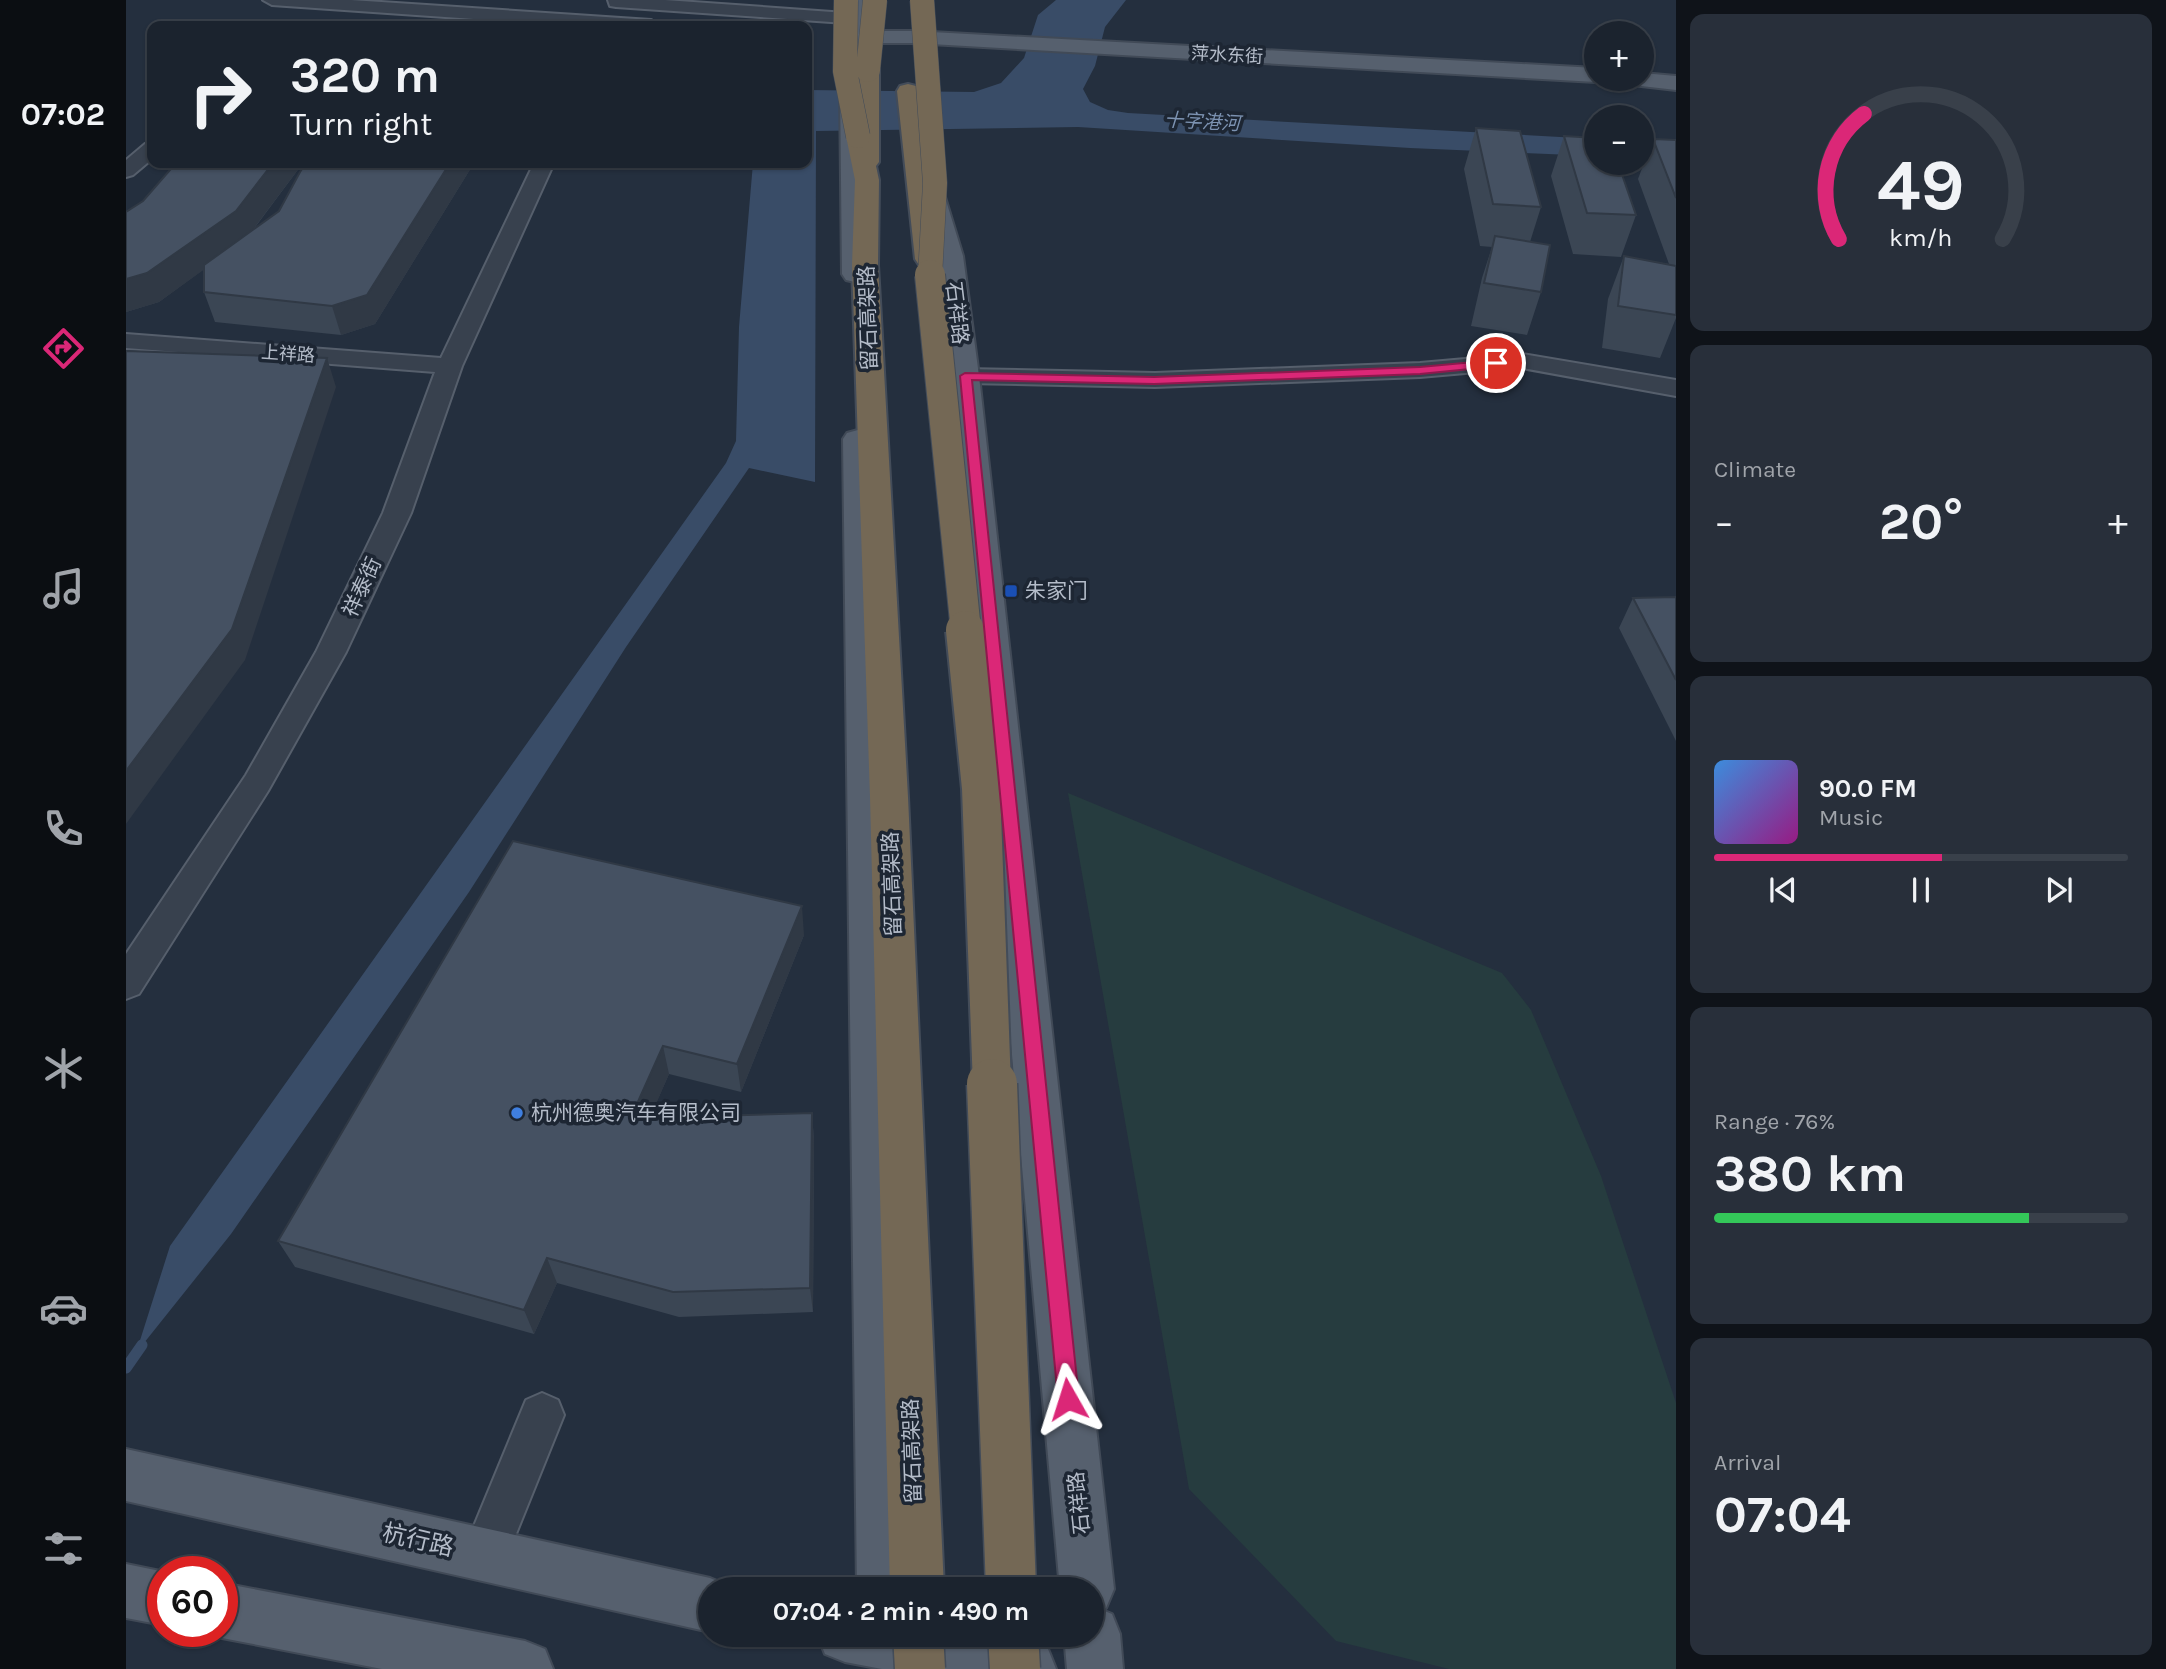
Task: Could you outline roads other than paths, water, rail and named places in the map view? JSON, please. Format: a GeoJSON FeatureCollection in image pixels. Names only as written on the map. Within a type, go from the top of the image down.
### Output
{"type":"FeatureCollection","features":[{"type":"Feature","properties":{"kind":"highway","name":"留石高架路"},"geometry":{"type":"LineString","coordinates":[[846,0],[845,71],[867,180]]}},
{"type":"Feature","properties":{"kind":"highway","name":"留石高架路"},"geometry":{"type":"LineString","coordinates":[[875,0],[868,70],[865,265],[889,797],[917,1577]]}},
{"type":"Feature","properties":{"kind":"highway"},"geometry":{"type":"LineString","coordinates":[[912,12],[925,63],[935,183],[930,272],[981,788],[1012,1577]]}},
{"type":"Feature","properties":{"kind":"highway"},"geometry":{"type":"LineString","coordinates":[[1014,1647],[1015,1669]]}},
{"type":"Feature","properties":{"kind":"main road","name":"萍水东街"},"geometry":{"type":"LineString","coordinates":[[860,19],[912,12],[1017,36],[1584,74]]}},
{"type":"Feature","properties":{"kind":"main road","name":"石祥路"},"geometry":{"type":"LineString","coordinates":[[912,12],[928,181],[950,256],[965,376],[1086,1577]]}},
{"type":"Feature","properties":{"kind":"main road"},"geometry":{"type":"LineString","coordinates":[[860,19],[851,85],[884,1577]]}},
{"type":"Feature","properties":{"kind":"main road","name":"萍水东街"},"geometry":{"type":"LineString","coordinates":[[1118,43],[1584,63]]}},
{"type":"Feature","properties":{"kind":"main road"},"geometry":{"type":"LineString","coordinates":[[1654,69],[1676,71]]}},
{"type":"Feature","properties":{"kind":"main road"},"geometry":{"type":"LineString","coordinates":[[1654,81],[1676,83]]}},
{"type":"Feature","properties":{"kind":"main road","name":"杭行路"},"geometry":{"type":"LineString","coordinates":[[126,1475],[698,1602]]}},
{"type":"Feature","properties":{"kind":"main road"},"geometry":{"type":"LineString","coordinates":[[126,1591],[147,1595]]}},
{"type":"Feature","properties":{"kind":"main road"},"geometry":{"type":"LineString","coordinates":[[238,1613],[525,1669]]}},
{"type":"Feature","properties":{"kind":"main road"},"geometry":{"type":"LineString","coordinates":[[890,1647],[1028,1669]]}},
{"type":"Feature","properties":{"kind":"main road"},"geometry":{"type":"LineString","coordinates":[[1093,1647],[1096,1669]]}},
{"type":"Feature","properties":{"kind":"street"},"geometry":{"type":"LineString","coordinates":[[272,0],[552,21]]}},
{"type":"Feature","properties":{"kind":"street"},"geometry":{"type":"LineString","coordinates":[[612,1],[860,19]]}},
{"type":"Feature","properties":{"kind":"street"},"geometry":{"type":"LineString","coordinates":[[298,20],[317,4]]}},
{"type":"Feature","properties":{"kind":"street"},"geometry":{"type":"LineString","coordinates":[[812,33],[860,19]]}},
{"type":"Feature","properties":{"kind":"street"},"geometry":{"type":"LineString","coordinates":[[126,171],[147,152]]}},
{"type":"Feature","properties":{"kind":"street","name":"祥泰街"},"geometry":{"type":"LineString","coordinates":[[126,984],[257,783],[331,652],[397,513],[450,366],[542,168]]}},
{"type":"Feature","properties":{"kind":"street","name":"上祥路"},"geometry":{"type":"LineString","coordinates":[[126,341],[450,366]]}},
{"type":"Feature","properties":{"kind":"street"},"geometry":{"type":"LineString","coordinates":[[965,376],[1154,380],[1420,370],[1521,361],[1676,388]]}},
{"type":"Feature","properties":{"kind":"street"},"geometry":{"type":"LineString","coordinates":[[485,1555],[542,1415]]}},
{"type":"Feature","properties":{"kind":"water","name":"十字港河"},"geometry":{"type":"Polygon","coordinates":[[[1056,0],[1126,0],[1105,27],[1095,66],[1083,89],[1090,102],[1108,110],[1584,138],[1584,155],[1410,148],[1078,127],[816,131],[815,482],[749,468],[626,647],[469,892],[231,1234],[136,1353],[170,1246],[726,463],[736,441],[739,327],[753,168],[812,168],[812,90],[974,92],[1001,83],[1024,58],[1038,15],[1056,0]]]}},
{"type":"Feature","properties":{"kind":"waterway"},"geometry":{"type":"LineString","coordinates":[[126,1368],[142,1345]]}},
{"type":"Feature","properties":{"kind":"place","name":"朱家门"},"geometry":{"type":"Point","coordinates":[1011,591]}},
{"type":"Feature","properties":{"kind":"place","name":"杭州德奥汽车有限公司"},"geometry":{"type":"Point","coordinates":[517,1113]}}]}
